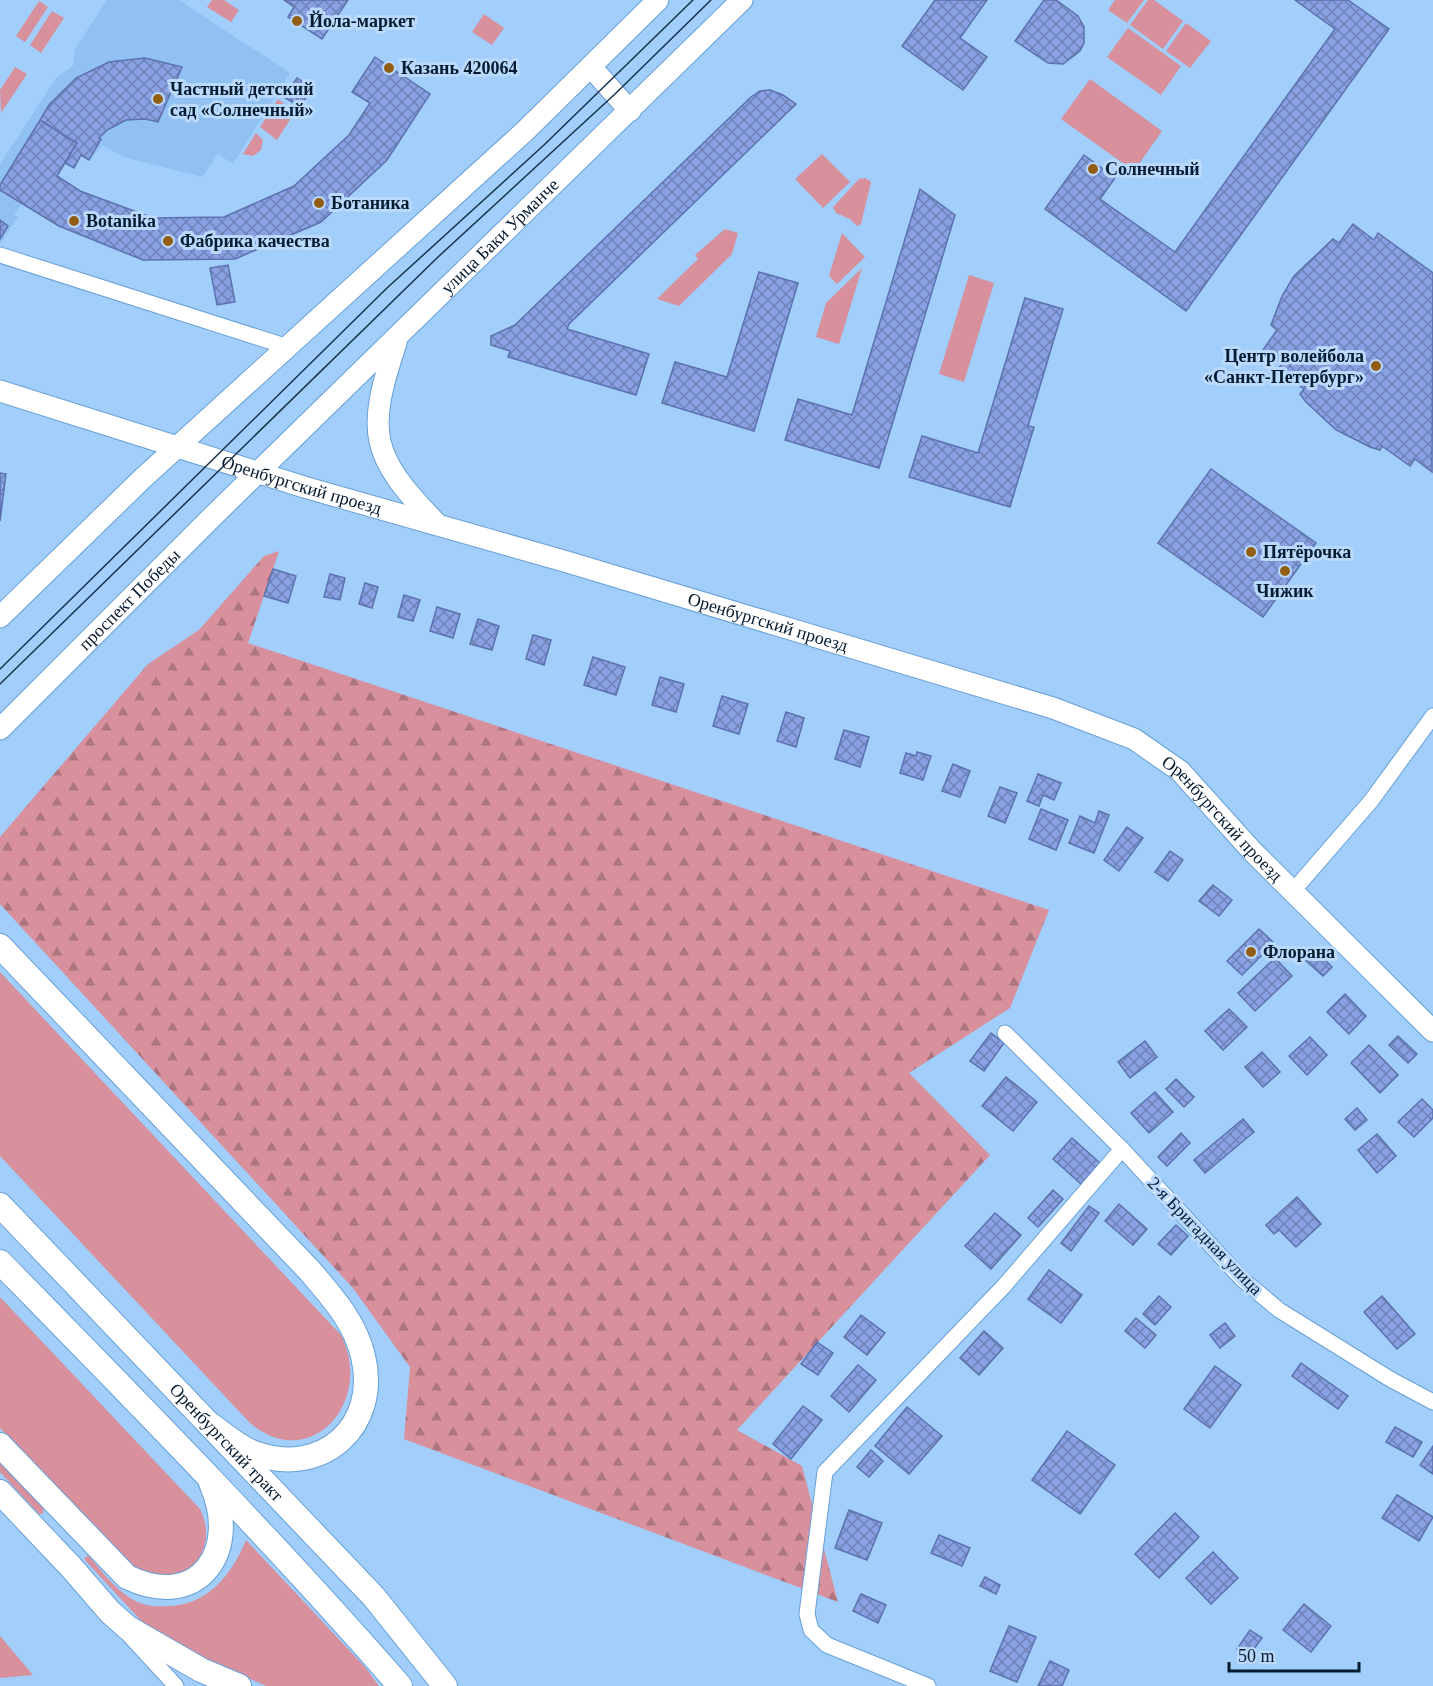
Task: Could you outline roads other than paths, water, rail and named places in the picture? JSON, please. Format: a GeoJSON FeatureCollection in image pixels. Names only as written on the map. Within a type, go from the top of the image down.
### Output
{"type":"FeatureCollection","features":[{"type":"Feature","properties":{"kind":"main road"},"geometry":{"type":"LineString","coordinates":[[0,617],[178,446],[591,68],[658,0]]}},
{"type":"Feature","properties":{"kind":"main road","name":"улица Баки Урманче"},"geometry":{"type":"LineString","coordinates":[[260,473],[742,0]]}},
{"type":"Feature","properties":{"kind":"main road"},"geometry":{"type":"LineString","coordinates":[[591,68],[630,111]]}},
{"type":"Feature","properties":{"kind":"main road"},"geometry":{"type":"LineString","coordinates":[[398,337],[377,405],[377,429],[382,452],[400,485],[439,526]]}},
{"type":"Feature","properties":{"kind":"main road","name":"Оренбургский проезд"},"geometry":{"type":"LineString","coordinates":[[0,391],[260,473],[564,561],[1053,708],[1114,730],[1145,745],[1180,771],[1253,852],[1433,1031]]}},
{"type":"Feature","properties":{"kind":"main road","name":"проспект Победы"},"geometry":{"type":"LineString","coordinates":[[0,729],[260,473]]}},
{"type":"Feature","properties":{"kind":"main road"},"geometry":{"type":"LineString","coordinates":[[0,946],[310,1271],[336,1302],[358,1338],[367,1373],[363,1409],[344,1438],[328,1450],[292,1458],[271,1457],[237,1444],[211,1425]]}},
{"type":"Feature","properties":{"kind":"main road","name":"Оренбургский тракт"},"geometry":{"type":"LineString","coordinates":[[0,1205],[374,1597],[445,1686]]}},
{"type":"Feature","properties":{"kind":"main road","name":"Оренбургский тракт"},"geometry":{"type":"LineString","coordinates":[[0,1262],[311,1584],[400,1686]]}},
{"type":"Feature","properties":{"kind":"main road"},"geometry":{"type":"LineString","coordinates":[[0,1445],[127,1577],[142,1585],[174,1587],[190,1583],[204,1574],[213,1563],[220,1542],[222,1518],[219,1501],[206,1473]]}},
{"type":"Feature","properties":{"kind":"main road"},"geometry":{"type":"LineString","coordinates":[[0,1492],[71,1566],[110,1612],[128,1628],[201,1670],[239,1686]]}},
{"type":"Feature","properties":{"kind":"street"},"geometry":{"type":"LineString","coordinates":[[0,255],[288,346]]}},
{"type":"Feature","properties":{"kind":"street"},"geometry":{"type":"LineString","coordinates":[[1293,891],[1364,808],[1433,716]]}},
{"type":"Feature","properties":{"kind":"street","name":"2-я Бригадная улица"},"geometry":{"type":"LineString","coordinates":[[1005,1033],[1122,1149],[1242,1279],[1279,1310],[1390,1379],[1433,1402]]}},
{"type":"Feature","properties":{"kind":"street"},"geometry":{"type":"LineString","coordinates":[[928,1686],[827,1645],[811,1630],[807,1614],[825,1472],[1004,1286],[1122,1149]]}},
{"type":"Feature","properties":{"kind":"street"},"geometry":{"type":"LineString","coordinates":[[110,1612],[176,1686]]}},
{"type":"Feature","properties":{"kind":"tram line"},"geometry":{"type":"LineString","coordinates":[[0,669],[387,288],[544,145],[693,0]]}},
{"type":"Feature","properties":{"kind":"tram line"},"geometry":{"type":"LineString","coordinates":[[0,684],[438,257],[615,94],[711,0]]}},
{"type":"Feature","properties":{"kind":"place","name":"Йола-маркет"},"geometry":{"type":"Point","coordinates":[297,21]}},
{"type":"Feature","properties":{"kind":"place","name":"Казань 420064"},"geometry":{"type":"Point","coordinates":[389,68]}},
{"type":"Feature","properties":{"kind":"place","name":"Частный детский сад «Солнечный»"},"geometry":{"type":"Point","coordinates":[158,99]}},
{"type":"Feature","properties":{"kind":"place","name":"Солнечный"},"geometry":{"type":"Point","coordinates":[1093,169]}},
{"type":"Feature","properties":{"kind":"place","name":"Ботаника"},"geometry":{"type":"Point","coordinates":[319,203]}},
{"type":"Feature","properties":{"kind":"place","name":"Botanika"},"geometry":{"type":"Point","coordinates":[74,221]}},
{"type":"Feature","properties":{"kind":"place","name":"Фабрика качества"},"geometry":{"type":"Point","coordinates":[168,241]}},
{"type":"Feature","properties":{"kind":"place","name":"Центр волейбола «Санкт-Петербург»"},"geometry":{"type":"Point","coordinates":[1376,366]}},
{"type":"Feature","properties":{"kind":"place","name":"Пятёрочка"},"geometry":{"type":"Point","coordinates":[1251,552]}},
{"type":"Feature","properties":{"kind":"place","name":"Чижик"},"geometry":{"type":"Point","coordinates":[1285,571]}},
{"type":"Feature","properties":{"kind":"place","name":"Флорана"},"geometry":{"type":"Point","coordinates":[1251,952]}}]}
